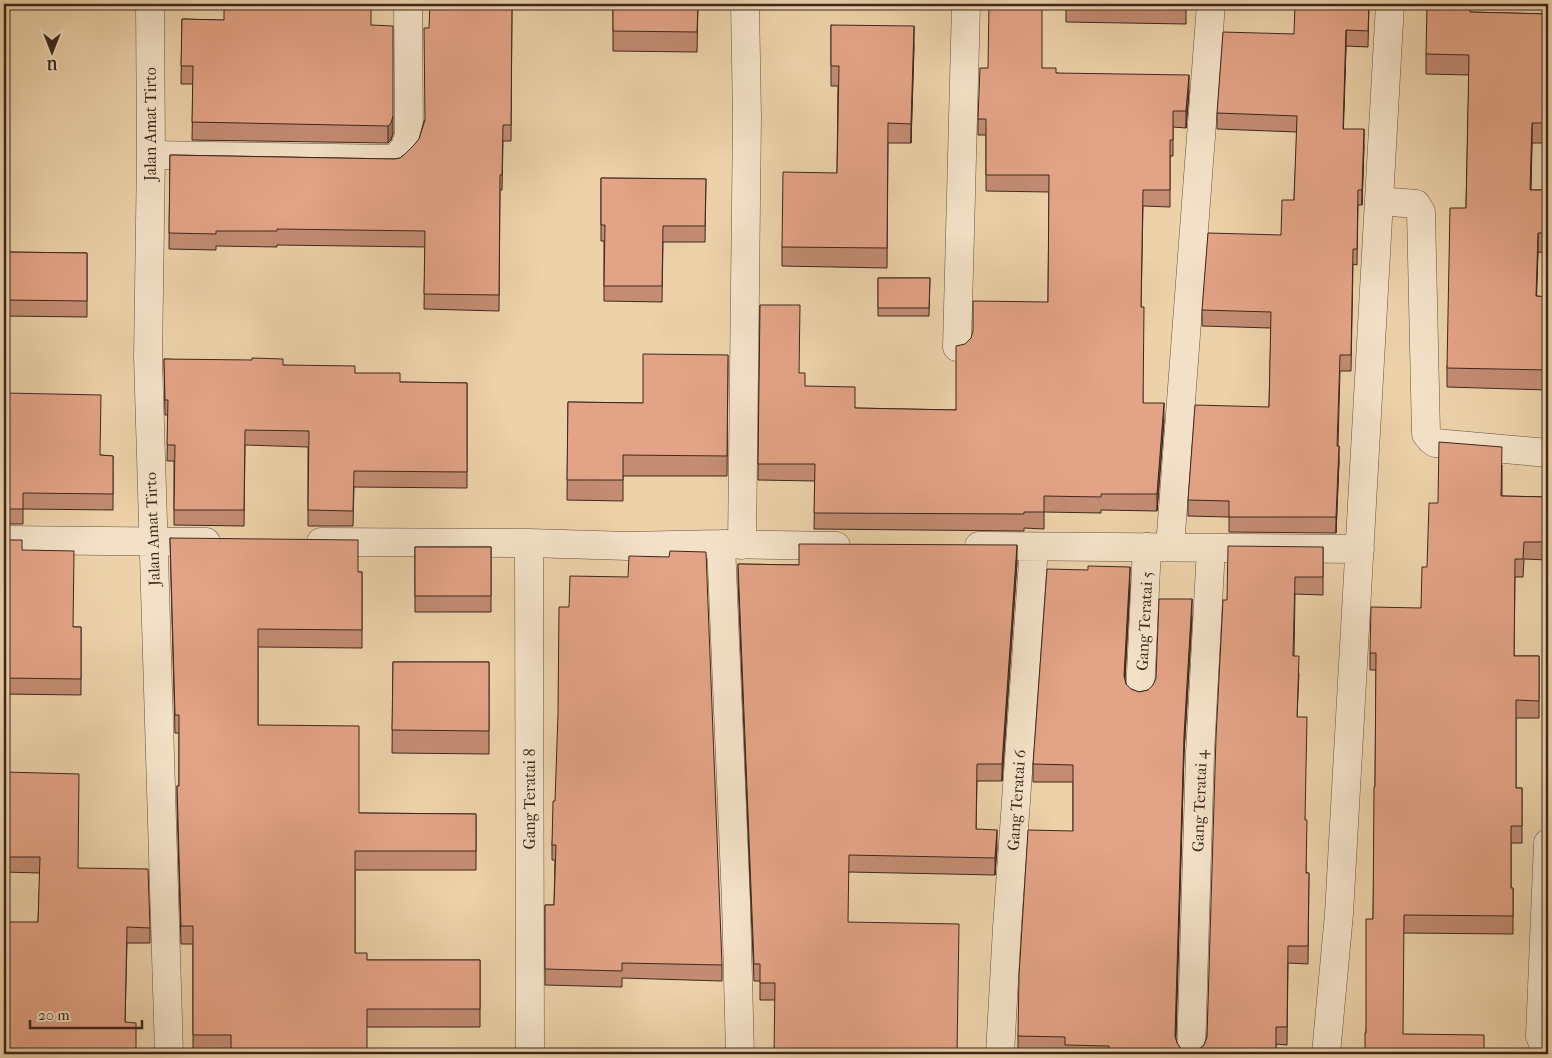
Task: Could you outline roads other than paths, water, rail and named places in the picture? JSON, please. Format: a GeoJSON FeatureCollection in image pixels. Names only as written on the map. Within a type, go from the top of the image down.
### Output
{"type":"FeatureCollection","features":[{"type":"Feature","properties":{"kind":"street","name":"Jalan Amat Tirto"},"geometry":{"type":"LineString","coordinates":[[150,4],[151,155],[148,357],[168,1054]]}},
{"type":"Feature","properties":{"kind":"street"},"geometry":{"type":"LineString","coordinates":[[151,155],[394,159],[404,149],[408,136],[408,4]]}},
{"type":"Feature","properties":{"kind":"street"},"geometry":{"type":"LineString","coordinates":[[740,1054],[731,545],[747,117],[746,4]]}},
{"type":"Feature","properties":{"kind":"street"},"geometry":{"type":"LineString","coordinates":[[957,348],[966,4]]}},
{"type":"Feature","properties":{"kind":"street","name":"Gang Teratai 5"},"geometry":{"type":"LineString","coordinates":[[1140,694],[1159,548],[1211,4]]}},
{"type":"Feature","properties":{"kind":"street"},"geometry":{"type":"LineString","coordinates":[[1326,1054],[1339,914],[1390,4]]}},
{"type":"Feature","properties":{"kind":"street"},"geometry":{"type":"LineString","coordinates":[[1379,201],[1416,204],[1421,212],[1426,434],[1435,443],[1548,452]]}},
{"type":"Feature","properties":{"kind":"street"},"geometry":{"type":"LineString","coordinates":[[4,540],[232,542]]}},
{"type":"Feature","properties":{"kind":"street"},"geometry":{"type":"LineString","coordinates":[[301,542],[529,543],[628,546],[860,546]]}},
{"type":"Feature","properties":{"kind":"street","name":"Gang Teratai 8"},"geometry":{"type":"LineString","coordinates":[[529,543],[530,1054]]}},
{"type":"Feature","properties":{"kind":"street"},"geometry":{"type":"LineString","coordinates":[[957,546],[1360,549]]}},
{"type":"Feature","properties":{"kind":"street","name":"Gang Teratai 6"},"geometry":{"type":"LineString","coordinates":[[1000,1054],[1034,547]]}},
{"type":"Feature","properties":{"kind":"street","name":"Gang Teratai 4"},"geometry":{"type":"LineString","coordinates":[[1191,1054],[1200,754],[1211,548]]}},
{"type":"Feature","properties":{"kind":"street"},"geometry":{"type":"LineString","coordinates":[[1548,843],[1540,1036],[1544,1048],[1548,1051]]}}]}
